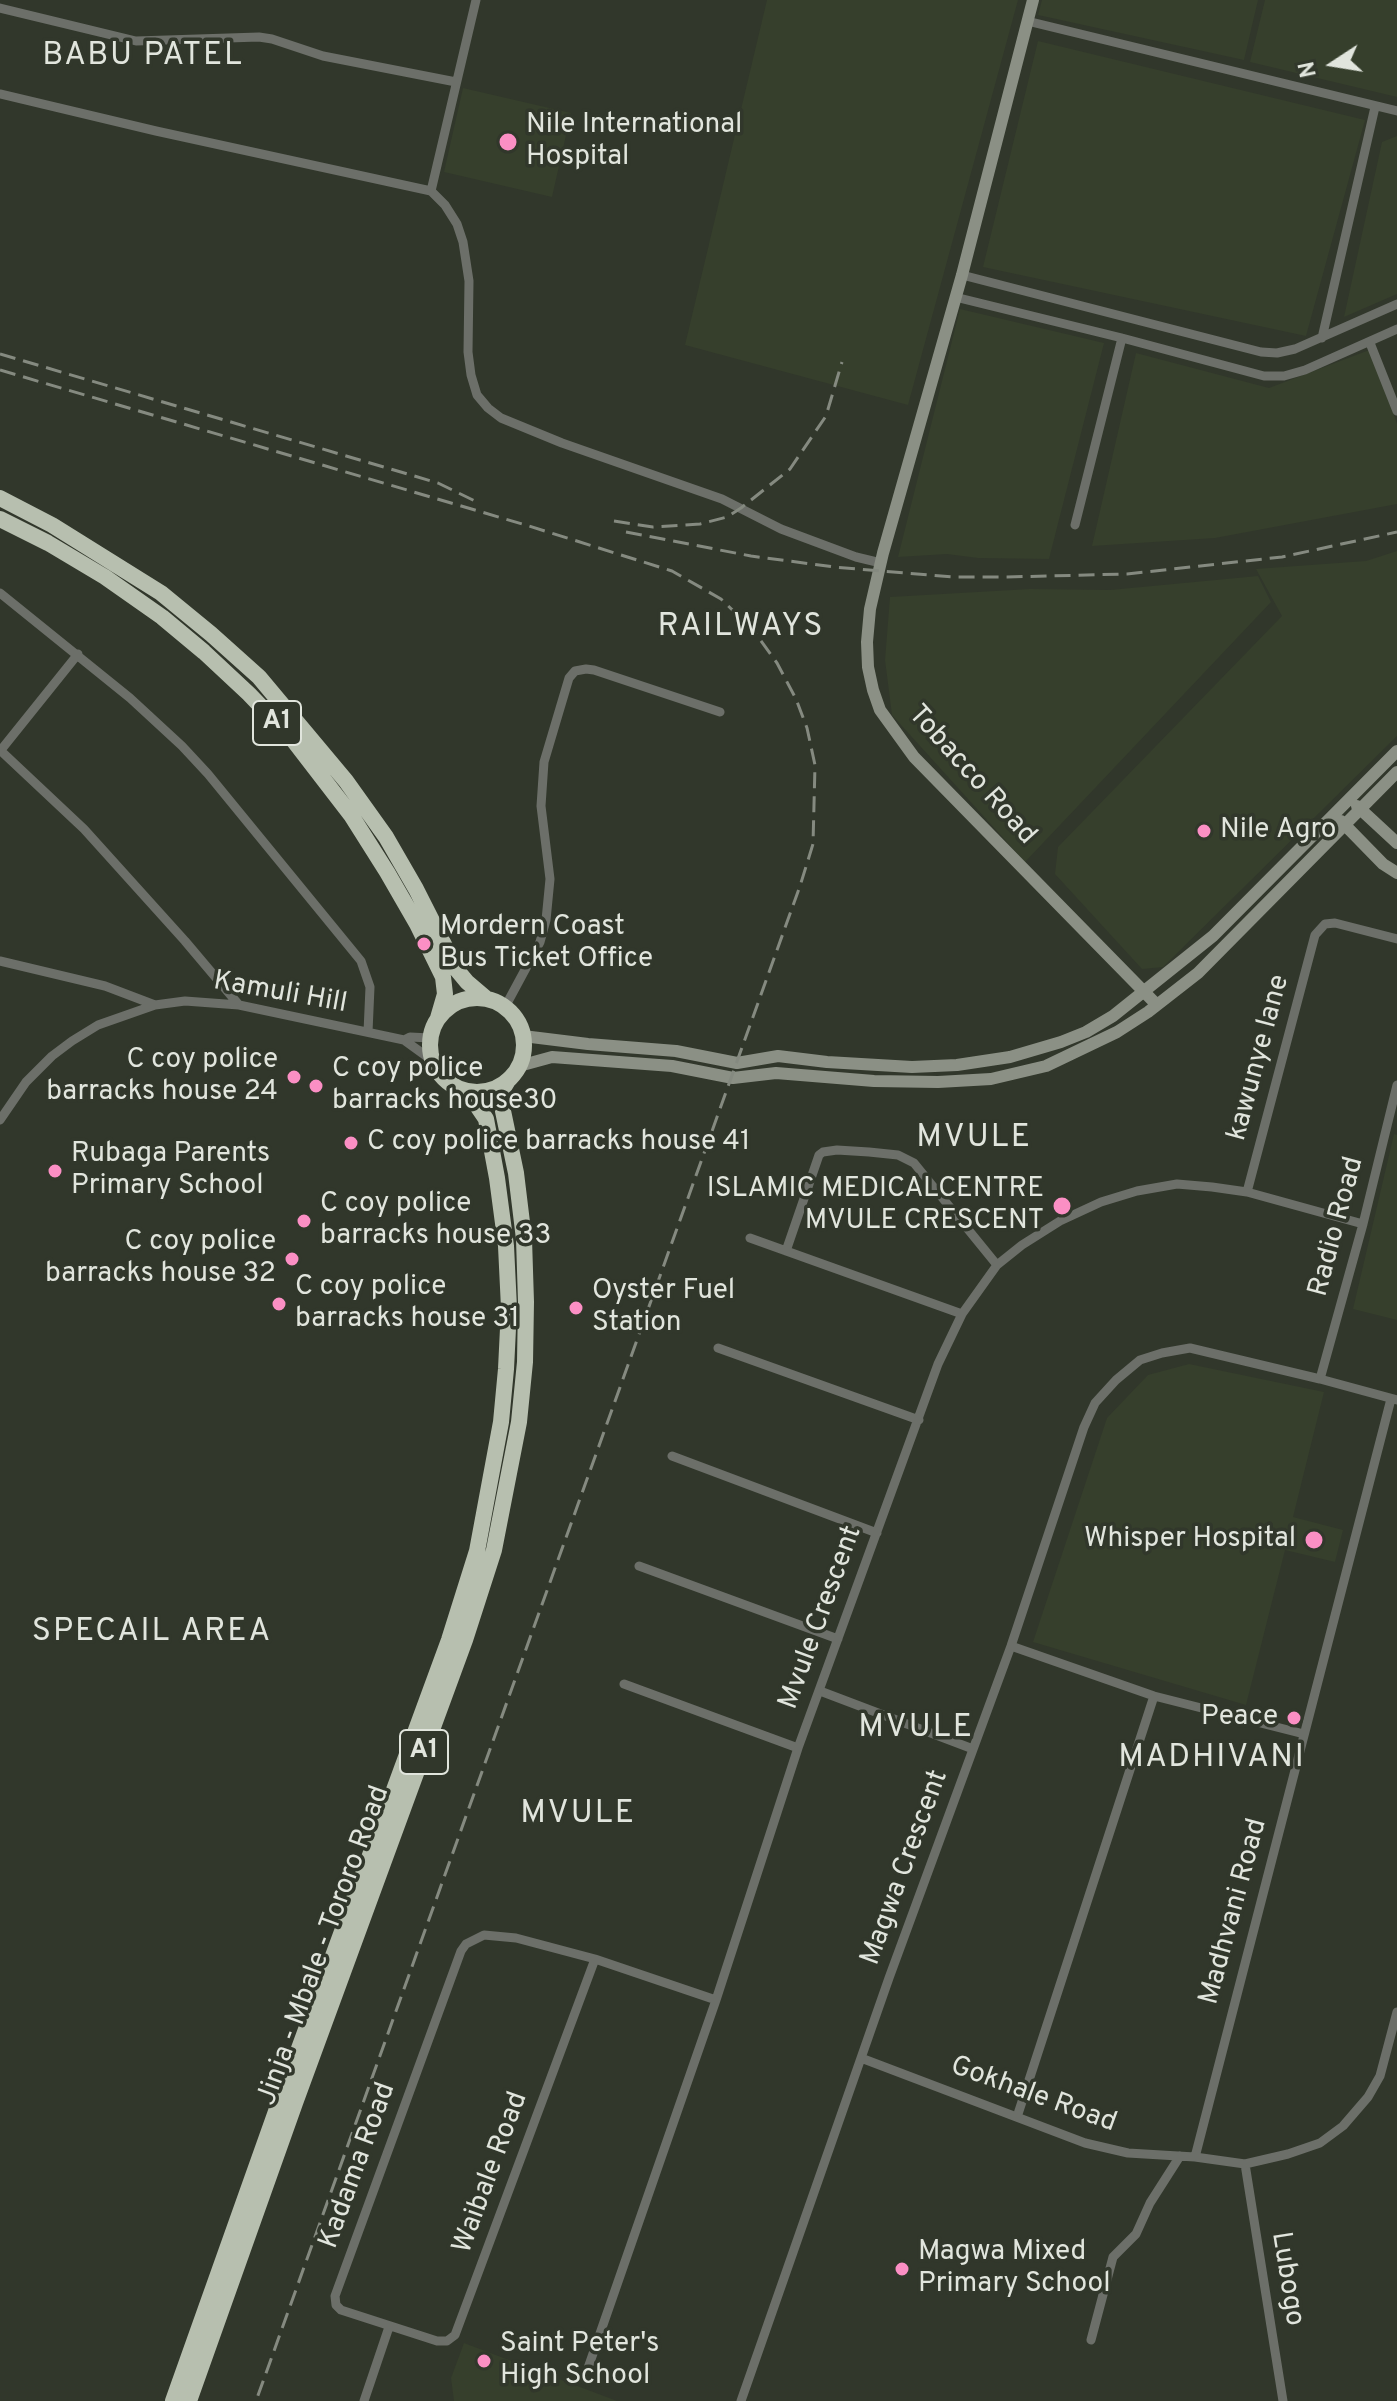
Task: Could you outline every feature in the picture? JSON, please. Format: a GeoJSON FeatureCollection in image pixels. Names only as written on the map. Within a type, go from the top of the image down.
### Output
{"type":"FeatureCollection","features":[{"type":"Feature","properties":{"kind":"highway","name":"A1"},"geometry":{"type":"LineString","coordinates":[[0,498],[52,525],[161,593],[259,677],[306,731],[386,837],[457,970],[487,999],[505,1007]]}},
{"type":"Feature","properties":{"kind":"highway","name":"A1"},"geometry":{"type":"LineString","coordinates":[[0,519],[105,577],[162,617],[249,694],[294,741],[351,815],[417,924],[443,977],[445,994],[430,1038],[433,1061],[441,1075],[452,1085],[467,1091]]}},
{"type":"Feature","properties":{"kind":"highway"},"geometry":{"type":"LineString","coordinates":[[438,1018],[454,1003],[465,999],[487,999]]}},
{"type":"Feature","properties":{"kind":"highway"},"geometry":{"type":"LineString","coordinates":[[505,1007],[513,1015],[523,1036]]}},
{"type":"Feature","properties":{"kind":"highway","name":"A1"},"geometry":{"type":"LineString","coordinates":[[514,1072],[523,1051],[523,1036]]}},
{"type":"Feature","properties":{"kind":"highway"},"geometry":{"type":"LineString","coordinates":[[467,1091],[482,1092],[496,1088],[514,1072]]}},
{"type":"Feature","properties":{"kind":"highway","name":"Jinja - Mbale - Tororo Road"},"geometry":{"type":"LineString","coordinates":[[189,2401],[465,1640],[494,1550],[519,1422],[525,1362],[524,1239],[516,1173],[503,1111],[503,1089],[514,1072]]}},
{"type":"Feature","properties":{"kind":"highway","name":"Jinja - Mbale - Tororo Road"},"geometry":{"type":"LineString","coordinates":[[173,2401],[449,1640],[477,1551],[501,1422],[509,1308],[506,1246],[492,1149],[486,1119],[467,1091]]}},
{"type":"Feature","properties":{"kind":"street"},"geometry":{"type":"LineString","coordinates":[[431,191],[476,0]]}},
{"type":"Feature","properties":{"kind":"street","name":"Tobacco Road"},"geometry":{"type":"LineString","coordinates":[[1033,0],[962,275],[881,563],[870,609],[868,667],[880,710],[914,757],[1157,1005]]}},
{"type":"Feature","properties":{"kind":"street"},"geometry":{"type":"LineString","coordinates":[[0,8],[12,5],[136,41],[272,39],[323,56],[456,82]]}},
{"type":"Feature","properties":{"kind":"street"},"geometry":{"type":"LineString","coordinates":[[1027,21],[1397,111]]}},
{"type":"Feature","properties":{"kind":"street"},"geometry":{"type":"LineString","coordinates":[[0,94],[431,191],[457,224],[463,242],[469,281],[468,352],[471,375],[477,395],[488,408],[501,418],[575,448],[722,499],[781,529],[881,563]]}},
{"type":"Feature","properties":{"kind":"street"},"geometry":{"type":"LineString","coordinates":[[1322,338],[1375,107]]}},
{"type":"Feature","properties":{"kind":"street"},"geometry":{"type":"LineString","coordinates":[[962,275],[1261,352],[1277,353],[1295,349],[1396,306]]}},
{"type":"Feature","properties":{"kind":"street"},"geometry":{"type":"LineString","coordinates":[[955,297],[1264,376],[1284,376],[1305,370],[1397,329]]}},
{"type":"Feature","properties":{"kind":"street"},"geometry":{"type":"LineString","coordinates":[[1086,329],[1092,310]]}},
{"type":"Feature","properties":{"kind":"street"},"geometry":{"type":"LineString","coordinates":[[1156,347],[1161,326]]}},
{"type":"Feature","properties":{"kind":"street"},"geometry":{"type":"LineString","coordinates":[[1075,525],[1122,338]]}},
{"type":"Feature","properties":{"kind":"street"},"geometry":{"type":"LineString","coordinates":[[1370,343],[1397,411]]}},
{"type":"Feature","properties":{"kind":"street"},"geometry":{"type":"LineString","coordinates":[[0,593],[78,654],[182,746],[341,933],[368,974],[371,1000],[368,1032]]}},
{"type":"Feature","properties":{"kind":"street"},"geometry":{"type":"LineString","coordinates":[[78,654],[0,750],[84,829],[239,1005]]}},
{"type":"Feature","properties":{"kind":"street"},"geometry":{"type":"LineString","coordinates":[[505,1007],[540,942],[546,920],[550,879],[541,806],[544,762],[569,678],[575,671],[594,670],[720,712]]}},
{"type":"Feature","properties":{"kind":"street"},"geometry":{"type":"LineString","coordinates":[[523,1036],[676,1051],[737,1063],[778,1056],[912,1067],[957,1065],[1010,1057],[1061,1042],[1113,1016],[1213,936],[1397,751]]}},
{"type":"Feature","properties":{"kind":"street"},"geometry":{"type":"LineString","coordinates":[[514,1072],[552,1057],[672,1066],[733,1078],[776,1073],[874,1081],[963,1082],[1046,1066],[1117,1032],[1198,973],[1397,772]]}},
{"type":"Feature","properties":{"kind":"street"},"geometry":{"type":"LineString","coordinates":[[1348,799],[1397,843]]}},
{"type":"Feature","properties":{"kind":"street"},"geometry":{"type":"LineString","coordinates":[[1333,813],[1383,864],[1397,873]]}},
{"type":"Feature","properties":{"kind":"street","name":"kawunye lane"},"geometry":{"type":"LineString","coordinates":[[1247,1192],[1315,935],[1325,924],[1335,923],[1397,939]]}},
{"type":"Feature","properties":{"kind":"street"},"geometry":{"type":"LineString","coordinates":[[0,961],[105,986],[155,1005]]}},
{"type":"Feature","properties":{"kind":"street","name":"Kamuli Hill"},"geometry":{"type":"LineString","coordinates":[[0,1120],[26,1082],[72,1041],[98,1025],[155,1005],[185,1001],[239,1005],[404,1040],[433,1061]]}},
{"type":"Feature","properties":{"kind":"street","name":"Kamuli Hill"},"geometry":{"type":"LineString","coordinates":[[404,1040],[410,1037],[430,1038]]}},
{"type":"Feature","properties":{"kind":"street","name":"Radio Road"},"geometry":{"type":"LineString","coordinates":[[1320,1379],[1397,1085]]}},
{"type":"Feature","properties":{"kind":"street"},"geometry":{"type":"LineString","coordinates":[[786,1251],[819,1155],[837,1150],[869,1152],[906,1157],[914,1163],[997,1265]]}},
{"type":"Feature","properties":{"kind":"street","name":"Mvule Crescent"},"geometry":{"type":"LineString","coordinates":[[588,2368],[716,2000],[798,1748],[938,1364],[962,1314],[997,1265],[1022,1245],[1060,1221],[1101,1202],[1137,1191],[1177,1184],[1247,1192],[1363,1224]]}},
{"type":"Feature","properties":{"kind":"street"},"geometry":{"type":"LineString","coordinates":[[750,1238],[962,1314]]}},
{"type":"Feature","properties":{"kind":"street"},"geometry":{"type":"LineString","coordinates":[[718,1348],[919,1420]]}},
{"type":"Feature","properties":{"kind":"street","name":"Magwa Crescent"},"geometry":{"type":"LineString","coordinates":[[741,2401],[1095,1403],[1140,1360],[1190,1348],[1394,1400]]}},
{"type":"Feature","properties":{"kind":"street","name":"Madhvani Road"},"geometry":{"type":"LineString","coordinates":[[1195,2157],[1394,1400]]}},
{"type":"Feature","properties":{"kind":"street"},"geometry":{"type":"LineString","coordinates":[[672,1456],[877,1533]]}},
{"type":"Feature","properties":{"kind":"street"},"geometry":{"type":"LineString","coordinates":[[639,1566],[838,1639]]}},
{"type":"Feature","properties":{"kind":"street"},"geometry":{"type":"LineString","coordinates":[[1011,1646],[1154,1696],[1304,1734]]}},
{"type":"Feature","properties":{"kind":"street"},"geometry":{"type":"LineString","coordinates":[[624,1684],[798,1748]]}},
{"type":"Feature","properties":{"kind":"street"},"geometry":{"type":"LineString","coordinates":[[820,1691],[973,1749]]}},
{"type":"Feature","properties":{"kind":"street"},"geometry":{"type":"LineString","coordinates":[[1017,2117],[1154,1696]]}},
{"type":"Feature","properties":{"kind":"street","name":"Kadama Road"},"geometry":{"type":"LineString","coordinates":[[389,2327],[341,2310],[336,2305],[335,2296],[461,1951],[474,1938],[493,1935],[595,1959]]}},
{"type":"Feature","properties":{"kind":"street"},"geometry":{"type":"LineString","coordinates":[[595,1959],[716,2000]]}},
{"type":"Feature","properties":{"kind":"street","name":"Waibale Road"},"geometry":{"type":"LineString","coordinates":[[389,2327],[442,2342],[455,2335],[595,1959]]}},
{"type":"Feature","properties":{"kind":"street","name":"Gokhale Road"},"geometry":{"type":"LineString","coordinates":[[861,2058],[1085,2143],[1128,2153],[1245,2164],[1320,2143],[1343,2126],[1368,2097],[1380,2076],[1397,2012]]}},
{"type":"Feature","properties":{"kind":"street"},"geometry":{"type":"LineString","coordinates":[[1091,2340],[1113,2257],[1136,2234],[1150,2203],[1180,2156]]}},
{"type":"Feature","properties":{"kind":"street","name":"Lubogo"},"geometry":{"type":"LineString","coordinates":[[1245,2164],[1283,2401]]}},
{"type":"Feature","properties":{"kind":"street"},"geometry":{"type":"LineString","coordinates":[[364,2401],[389,2327]]}},
{"type":"Feature","properties":{"kind":"shaded area"},"geometry":{"type":"Polygon","coordinates":[[[767,0],[1018,0],[908,405],[685,345],[767,0]]]}},
{"type":"Feature","properties":{"kind":"shaded area"},"geometry":{"type":"Polygon","coordinates":[[[1042,0],[1258,0],[1244,60],[1038,15],[1042,0]]]}},
{"type":"Feature","properties":{"kind":"shaded area"},"geometry":{"type":"Polygon","coordinates":[[[1265,0],[1397,0],[1397,97],[1250,62],[1265,0]]]}},
{"type":"Feature","properties":{"kind":"shaded area"},"geometry":{"type":"Polygon","coordinates":[[[1038,41],[1365,120],[1306,336],[983,267],[1038,41]]]}},
{"type":"Feature","properties":{"kind":"shaded area","name":"Nile International Hospital"},"geometry":{"type":"Polygon","coordinates":[[[463,88],[571,113],[552,197],[444,172],[463,88]]]}},
{"type":"Feature","properties":{"kind":"shaded area"},"geometry":{"type":"Polygon","coordinates":[[[1397,136],[1397,294],[1344,317],[1382,142],[1397,136]]]}},
{"type":"Feature","properties":{"kind":"shaded area"},"geometry":{"type":"Polygon","coordinates":[[[960,309],[1104,343],[1049,559],[978,558],[947,554],[898,557],[960,309]]]}},
{"type":"Feature","properties":{"kind":"shaded area"},"geometry":{"type":"Polygon","coordinates":[[[1372,349],[1397,424],[1397,504],[1215,538],[1092,546],[1136,353],[1269,388],[1372,349]]]}},
{"type":"Feature","properties":{"kind":"shaded area"},"geometry":{"type":"Polygon","coordinates":[[[1397,551],[1397,736],[1163,967],[1142,969],[1055,874],[1058,847],[1282,616],[1256,569],[1366,561],[1397,551]]]}},
{"type":"Feature","properties":{"kind":"shaded area"},"geometry":{"type":"Polygon","coordinates":[[[1258,576],[1271,602],[1025,862],[892,715],[885,660],[890,597],[1030,589],[1110,590],[1258,576]]]}},
{"type":"Feature","properties":{"kind":"shaded area"},"geometry":{"type":"Polygon","coordinates":[[[1394,1134],[1397,1135],[1397,1320],[1353,1309],[1394,1134]]]}},
{"type":"Feature","properties":{"kind":"shaded area"},"geometry":{"type":"Polygon","coordinates":[[[1189,1364],[1324,1392],[1293,1517],[1343,1530],[1335,1562],[1285,1550],[1246,1705],[1033,1642],[1107,1418],[1148,1375],[1189,1364]]]}},
{"type":"Feature","properties":{"kind":"shaded area","name":"Saint Peter's High School"},"geometry":{"type":"Polygon","coordinates":[[[464,2343],[617,2401],[454,2401],[451,2378],[464,2343]]]}},
{"type":"Feature","properties":{"kind":"railway"},"geometry":{"type":"LineString","coordinates":[[0,354],[438,483],[477,502]]}},
{"type":"Feature","properties":{"kind":"railway"},"geometry":{"type":"LineString","coordinates":[[614,521],[653,527],[700,524],[727,517],[741,508],[790,469],[826,416],[842,362]]}},
{"type":"Feature","properties":{"kind":"railway"},"geometry":{"type":"LineString","coordinates":[[0,370],[672,571],[721,599],[753,630],[777,663],[796,699],[807,728],[815,765],[813,844],[800,886],[256,2401]]}},
{"type":"Feature","properties":{"kind":"railway"},"geometry":{"type":"LineString","coordinates":[[626,532],[751,556],[953,577],[1127,574],[1282,557],[1397,532]]}},
{"type":"Feature","properties":{"kind":"place","name":"Nile International Hospital"},"geometry":{"type":"Point","coordinates":[508,142]}},
{"type":"Feature","properties":{"kind":"place","name":"Nile Agro"},"geometry":{"type":"Point","coordinates":[1204,831]}},
{"type":"Feature","properties":{"kind":"place","name":"Mordern Coast Bus Ticket Office"},"geometry":{"type":"Point","coordinates":[424,944]}},
{"type":"Feature","properties":{"kind":"place","name":"C coy police barracks house 24"},"geometry":{"type":"Point","coordinates":[294,1077]}},
{"type":"Feature","properties":{"kind":"place","name":"C coy police barracks house30"},"geometry":{"type":"Point","coordinates":[316,1086]}},
{"type":"Feature","properties":{"kind":"place","name":"C coy police barracks house 41"},"geometry":{"type":"Point","coordinates":[351,1143]}},
{"type":"Feature","properties":{"kind":"place","name":"Rubaga Parents Primary School"},"geometry":{"type":"Point","coordinates":[55,1171]}},
{"type":"Feature","properties":{"kind":"place","name":"ISLAMIC MEDICALCENTRE MVULE CRESCENT"},"geometry":{"type":"Point","coordinates":[1062,1206]}},
{"type":"Feature","properties":{"kind":"place","name":"C coy police barracks house 33"},"geometry":{"type":"Point","coordinates":[304,1221]}},
{"type":"Feature","properties":{"kind":"place","name":"C coy police barracks house 32"},"geometry":{"type":"Point","coordinates":[292,1259]}},
{"type":"Feature","properties":{"kind":"place","name":"C coy police barracks house 31"},"geometry":{"type":"Point","coordinates":[279,1304]}},
{"type":"Feature","properties":{"kind":"place","name":"Oyster Fuel Station"},"geometry":{"type":"Point","coordinates":[576,1308]}},
{"type":"Feature","properties":{"kind":"place","name":"Whisper Hospital"},"geometry":{"type":"Point","coordinates":[1314,1540]}},
{"type":"Feature","properties":{"kind":"place","name":"Peace"},"geometry":{"type":"Point","coordinates":[1294,1718]}},
{"type":"Feature","properties":{"kind":"place","name":"Magwa Mixed Primary School"},"geometry":{"type":"Point","coordinates":[902,2269]}},
{"type":"Feature","properties":{"kind":"place","name":"Saint Peter's High School"},"geometry":{"type":"Point","coordinates":[484,2361]}},
{"type":"Feature","properties":{"kind":"district","name":"BABU PATEL"},"geometry":{"type":"Point","coordinates":[143,58]}},
{"type":"Feature","properties":{"kind":"district","name":"RAILWAYS"},"geometry":{"type":"Point","coordinates":[741,629]}},
{"type":"Feature","properties":{"kind":"district","name":"MVULE"},"geometry":{"type":"Point","coordinates":[974,1140]}},
{"type":"Feature","properties":{"kind":"district","name":"SPECAIL AREA"},"geometry":{"type":"Point","coordinates":[152,1634]}},
{"type":"Feature","properties":{"kind":"district","name":"MVULE"},"geometry":{"type":"Point","coordinates":[916,1730]}},
{"type":"Feature","properties":{"kind":"district","name":"MADHIVANI"},"geometry":{"type":"Point","coordinates":[1212,1760]}},
{"type":"Feature","properties":{"kind":"district","name":"MVULE"},"geometry":{"type":"Point","coordinates":[578,1816]}}]}
